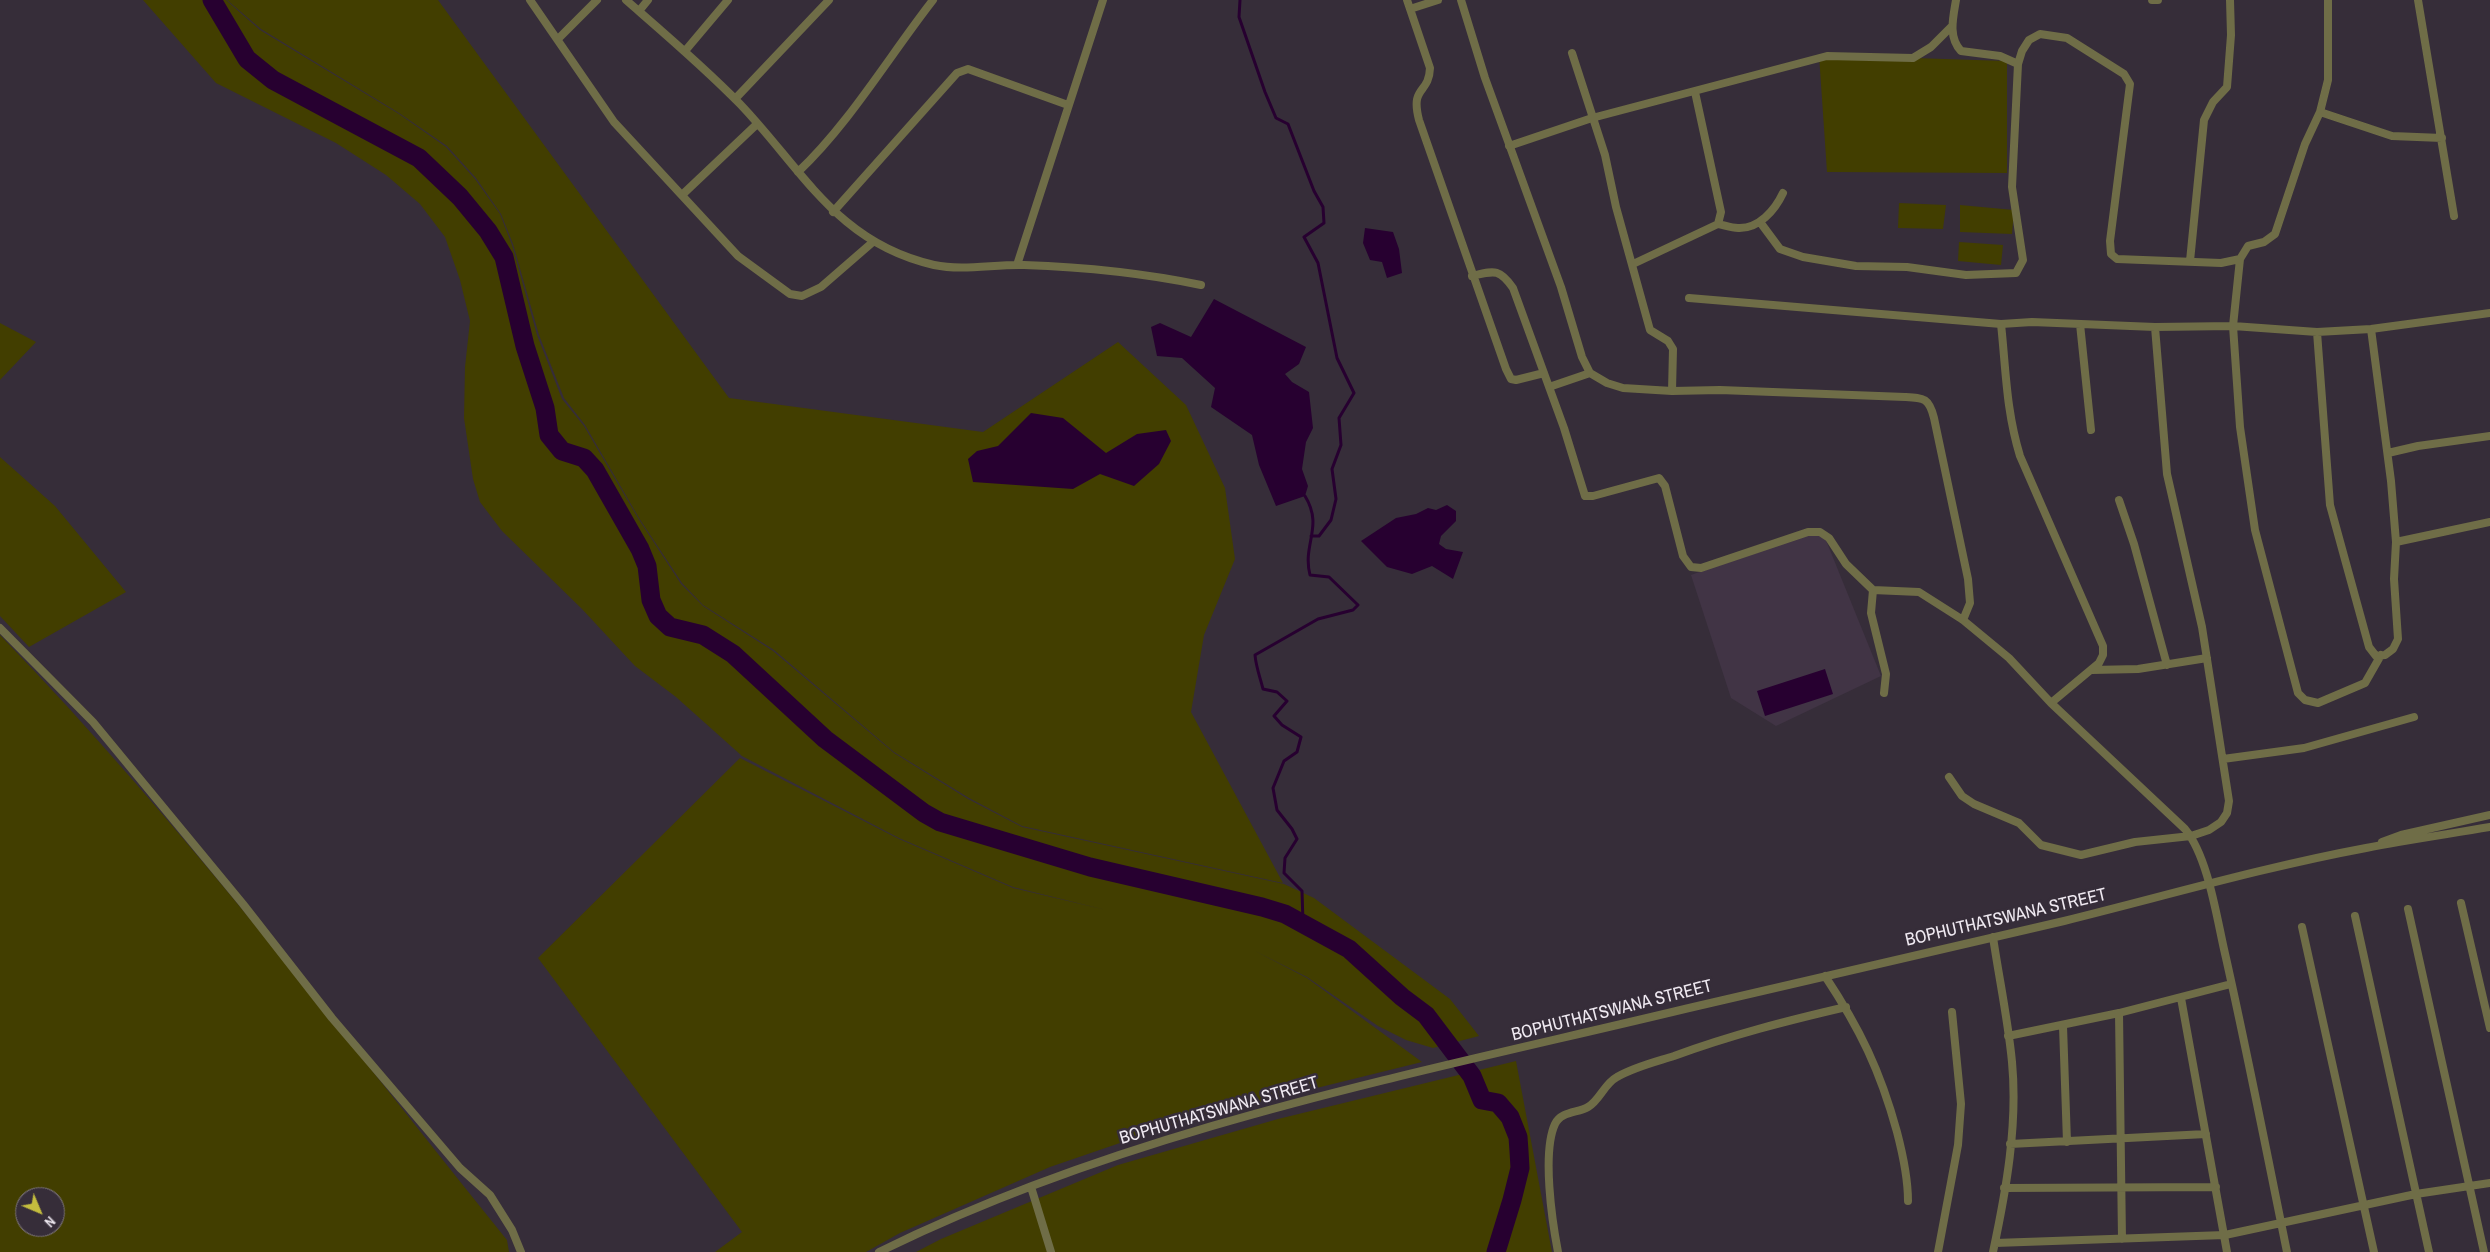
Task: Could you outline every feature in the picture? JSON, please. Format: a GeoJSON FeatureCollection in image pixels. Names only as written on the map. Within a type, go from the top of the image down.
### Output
{"type":"FeatureCollection","features":[{"type":"Feature","properties":{"kind":"street"},"geometry":{"type":"LineString","coordinates":[[530,0],[614,122],[738,256],[790,294],[802,296],[820,287],[874,241]]}},
{"type":"Feature","properties":{"kind":"street"},"geometry":{"type":"LineString","coordinates":[[558,39],[597,0]]}},
{"type":"Feature","properties":{"kind":"street"},"geometry":{"type":"LineString","coordinates":[[626,0],[685,51],[735,99],[833,212],[874,241],[916,259],[936,265],[972,267],[1017,265],[1157,276],[1201,285]]}},
{"type":"Feature","properties":{"kind":"street"},"geometry":{"type":"LineString","coordinates":[[639,11],[648,0]]}},
{"type":"Feature","properties":{"kind":"street"},"geometry":{"type":"LineString","coordinates":[[685,51],[728,0]]}},
{"type":"Feature","properties":{"kind":"street"},"geometry":{"type":"LineString","coordinates":[[735,99],[830,0]]}},
{"type":"Feature","properties":{"kind":"street"},"geometry":{"type":"LineString","coordinates":[[798,172],[815,156],[934,0]]}},
{"type":"Feature","properties":{"kind":"street"},"geometry":{"type":"LineString","coordinates":[[1017,265],[1103,0]]}},
{"type":"Feature","properties":{"kind":"street"},"geometry":{"type":"LineString","coordinates":[[1407,0],[1430,68],[1430,79],[1418,93],[1414,102],[1416,111],[1472,276],[1511,380],[1544,373]]}},
{"type":"Feature","properties":{"kind":"street"},"geometry":{"type":"LineString","coordinates":[[1410,9],[1438,0]]}},
{"type":"Feature","properties":{"kind":"street"},"geometry":{"type":"LineString","coordinates":[[1461,0],[1485,78],[1561,287],[1582,357],[1590,373],[1622,388],[1905,397],[1926,400],[1931,406],[1934,418],[1968,579],[1970,603],[1963,620]]}},
{"type":"Feature","properties":{"kind":"street"},"geometry":{"type":"LineString","coordinates":[[1956,0],[1952,26],[1955,44],[1961,51],[2000,56],[2018,64]]}},
{"type":"Feature","properties":{"kind":"street"},"geometry":{"type":"LineString","coordinates":[[2152,0],[2158,0]]}},
{"type":"Feature","properties":{"kind":"street"},"geometry":{"type":"LineString","coordinates":[[2190,261],[2204,120],[2213,102],[2227,87],[2231,35],[2230,0]]}},
{"type":"Feature","properties":{"kind":"street"},"geometry":{"type":"LineString","coordinates":[[2328,0],[2328,80],[2320,112],[2305,144],[2275,234],[2264,242],[2248,246],[2240,258],[2233,326],[2240,427],[2255,530],[2298,693],[2305,700],[2318,703],[2365,683],[2381,655]]}},
{"type":"Feature","properties":{"kind":"street"},"geometry":{"type":"LineString","coordinates":[[2418,0],[2454,216]]}},
{"type":"Feature","properties":{"kind":"street"},"geometry":{"type":"LineString","coordinates":[[1510,146],[1592,118],[1827,56],[1913,58],[1931,47],[1952,26]]}},
{"type":"Feature","properties":{"kind":"street"},"geometry":{"type":"LineString","coordinates":[[1760,222],[1780,248],[1804,257],[1856,266],[1907,267],[1966,275],[2016,273],[2023,260],[2012,187],[2018,64],[2022,51],[2029,40],[2040,34],[2051,34],[2067,38],[2124,74],[2130,84],[2131,90],[2110,241],[2111,254],[2117,258],[2221,263],[2240,258]]}},
{"type":"Feature","properties":{"kind":"street"},"geometry":{"type":"LineString","coordinates":[[1572,53],[1605,155],[1616,207],[1650,330],[1668,341],[1672,350],[1672,391]]}},
{"type":"Feature","properties":{"kind":"street"},"geometry":{"type":"LineString","coordinates":[[833,212],[957,73],[968,69],[1068,105]]}},
{"type":"Feature","properties":{"kind":"street"},"geometry":{"type":"LineString","coordinates":[[1695,92],[1721,212],[1718,224]]}},
{"type":"Feature","properties":{"kind":"street"},"geometry":{"type":"LineString","coordinates":[[2320,112],[2392,136],[2442,138]]}},
{"type":"Feature","properties":{"kind":"street"},"geometry":{"type":"LineString","coordinates":[[682,195],[757,124]]}},
{"type":"Feature","properties":{"kind":"street"},"geometry":{"type":"LineString","coordinates":[[1633,264],[1718,224],[1738,228],[1760,222],[1776,208],[1783,193]]}},
{"type":"Feature","properties":{"kind":"street"},"geometry":{"type":"LineString","coordinates":[[1472,276],[1489,272],[1503,275],[1512,288],[1564,428],[1585,496],[1593,496],[1659,478],[1665,486],[1683,556],[1690,567],[1702,568],[1808,532],[1820,532],[1829,538],[1846,564],[1873,590],[1919,592],[1963,620],[2009,658],[2051,702],[2172,815],[2191,836],[2209,884],[2249,1056],[2286,1252]]}},
{"type":"Feature","properties":{"kind":"street"},"geometry":{"type":"LineString","coordinates":[[1689,298],[2001,324],[2233,326],[2317,332],[2370,330],[2490,312]]}},
{"type":"Feature","properties":{"kind":"street"},"geometry":{"type":"LineString","coordinates":[[2001,324],[2006,370],[2006,392],[2011,425],[2034,492],[2103,646],[2103,655],[2092,670],[2051,702]]}},
{"type":"Feature","properties":{"kind":"street"},"geometry":{"type":"LineString","coordinates":[[2080,324],[2091,430]]}},
{"type":"Feature","properties":{"kind":"street"},"geometry":{"type":"LineString","coordinates":[[1949,777],[1962,796],[1974,804],[2019,823],[2041,846],[2081,855],[2135,842],[2191,836],[2209,830],[2221,822],[2227,813],[2229,801],[2207,658],[2190,569],[2167,474],[2154,326]]}},
{"type":"Feature","properties":{"kind":"street"},"geometry":{"type":"LineString","coordinates":[[2317,332],[2330,505],[2369,647],[2376,656],[2393,649],[2398,639],[2394,579],[2396,542],[2388,453],[2370,330]]}},
{"type":"Feature","properties":{"kind":"street"},"geometry":{"type":"LineString","coordinates":[[1549,387],[1590,373]]}},
{"type":"Feature","properties":{"kind":"street"},"geometry":{"type":"LineString","coordinates":[[2388,453],[2418,446],[2490,436]]}},
{"type":"Feature","properties":{"kind":"street"},"geometry":{"type":"LineString","coordinates":[[2119,500],[2134,544],[2167,665]]}},
{"type":"Feature","properties":{"kind":"street"},"geometry":{"type":"LineString","coordinates":[[2396,542],[2490,522]]}},
{"type":"Feature","properties":{"kind":"street"},"geometry":{"type":"LineString","coordinates":[[1873,590],[1871,612],[1886,674],[1884,693]]}},
{"type":"Feature","properties":{"kind":"street"},"geometry":{"type":"LineString","coordinates":[[0,628],[93,722],[338,1025],[460,1168],[490,1195],[512,1230],[521,1252]]}},
{"type":"Feature","properties":{"kind":"street"},"geometry":{"type":"LineString","coordinates":[[2092,670],[2117,671],[2207,658]]}},
{"type":"Feature","properties":{"kind":"street"},"geometry":{"type":"LineString","coordinates":[[2223,759],[2304,748],[2414,717]]}},
{"type":"Feature","properties":{"kind":"street","name":"BOPHUTHATSWANA STREET"},"geometry":{"type":"LineString","coordinates":[[2366,848],[2401,835],[2490,815]]}},
{"type":"Feature","properties":{"kind":"street","name":"BOPHUTHATSWANA STREET"},"geometry":{"type":"LineString","coordinates":[[879,1252],[1031,1187],[1157,1142],[1415,1074],[2209,884],[2366,848],[2490,827]]}},
{"type":"Feature","properties":{"kind":"street"},"geometry":{"type":"LineString","coordinates":[[2461,903],[2490,1028]]}},
{"type":"Feature","properties":{"kind":"street"},"geometry":{"type":"LineString","coordinates":[[2408,909],[2484,1252]]}},
{"type":"Feature","properties":{"kind":"street"},"geometry":{"type":"LineString","coordinates":[[2355,916],[2430,1252]]}},
{"type":"Feature","properties":{"kind":"street"},"geometry":{"type":"LineString","coordinates":[[2302,927],[2366,1206],[2374,1252]]}},
{"type":"Feature","properties":{"kind":"street"},"geometry":{"type":"LineString","coordinates":[[1993,937],[2008,1036],[2013,1085],[2010,1144],[1993,1252]]}},
{"type":"Feature","properties":{"kind":"street"},"geometry":{"type":"LineString","coordinates":[[1825,976],[1846,1007],[1872,1055],[1882,1080],[1905,1166],[1908,1201]]}},
{"type":"Feature","properties":{"kind":"street"},"geometry":{"type":"LineString","coordinates":[[2008,1036],[2119,1013],[2231,984]]}},
{"type":"Feature","properties":{"kind":"street"},"geometry":{"type":"LineString","coordinates":[[2181,998],[2227,1252]]}},
{"type":"Feature","properties":{"kind":"street"},"geometry":{"type":"LineString","coordinates":[[1558,1252],[1551,1203],[1550,1161],[1551,1136],[1557,1120],[1589,1107],[1608,1084],[1627,1072],[1733,1034],[1846,1007]]}},
{"type":"Feature","properties":{"kind":"street"},"geometry":{"type":"LineString","coordinates":[[1938,1252],[1958,1145],[1961,1104],[1952,1012]]}},
{"type":"Feature","properties":{"kind":"street"},"geometry":{"type":"LineString","coordinates":[[2119,1013],[2122,1239]]}},
{"type":"Feature","properties":{"kind":"street"},"geometry":{"type":"LineString","coordinates":[[2063,1026],[2067,1142]]}},
{"type":"Feature","properties":{"kind":"street"},"geometry":{"type":"LineString","coordinates":[[2010,1144],[2120,1140],[2206,1134]]}},
{"type":"Feature","properties":{"kind":"street"},"geometry":{"type":"LineString","coordinates":[[1995,1243],[2225,1235],[2416,1194],[2490,1183]]}},
{"type":"Feature","properties":{"kind":"street"},"geometry":{"type":"LineString","coordinates":[[1031,1187],[1051,1252]]}},
{"type":"Feature","properties":{"kind":"street"},"geometry":{"type":"LineString","coordinates":[[2004,1188],[2216,1188]]}},
{"type":"Feature","properties":{"kind":"shaded area"},"geometry":{"type":"Polygon","coordinates":[[[143,0],[226,0],[260,30],[399,114],[446,147],[475,179],[500,214],[512,245],[537,335],[562,399],[584,426],[638,518],[681,584],[703,606],[773,651],[894,753],[968,799],[1022,827],[1284,884],[1314,898],[1450,999],[1479,1036],[1433,1048],[1406,1040],[1378,1026],[1307,977],[1255,951],[1307,978],[1422,1062],[1187,1120],[1050,1167],[900,1233],[866,1252],[715,1252],[742,1232],[538,958],[740,758],[899,839],[1013,888],[1106,910],[1013,887],[899,838],[742,756],[676,697],[635,666],[582,609],[502,531],[480,502],[473,479],[464,418],[465,367],[470,321],[460,280],[445,237],[420,204],[386,175],[336,143],[216,83],[143,0]]]}},
{"type":"Feature","properties":{"kind":"shaded area"},"geometry":{"type":"Polygon","coordinates":[[[227,0],[438,0],[729,398],[983,432],[1118,342],[1186,405],[1225,488],[1235,559],[1204,635],[1191,712],[1283,883],[1022,826],[969,798],[894,752],[774,650],[703,605],[682,583],[639,518],[585,425],[564,398],[539,335],[513,244],[501,214],[476,178],[447,146],[399,113],[261,29],[227,0]]]}},
{"type":"Feature","properties":{"kind":"shaded area"},"geometry":{"type":"Polygon","coordinates":[[[1819,55],[2007,61],[2007,173],[1827,172],[1819,55]]]}},
{"type":"Feature","properties":{"kind":"shaded area"},"geometry":{"type":"Polygon","coordinates":[[[1899,203],[1946,205],[1943,229],[1898,228],[1899,203]]]}},
{"type":"Feature","properties":{"kind":"shaded area"},"geometry":{"type":"Polygon","coordinates":[[[1960,205],[2014,210],[2012,234],[1960,232],[1960,205]]]}},
{"type":"Feature","properties":{"kind":"shaded area"},"geometry":{"type":"Polygon","coordinates":[[[1365,228],[1393,232],[1399,249],[1402,273],[1387,278],[1382,262],[1370,260],[1363,243],[1365,228]]]}},
{"type":"Feature","properties":{"kind":"shaded area"},"geometry":{"type":"Polygon","coordinates":[[[1959,242],[2003,245],[2001,265],[1958,261],[1959,242]]]}},
{"type":"Feature","properties":{"kind":"shaded area"},"geometry":{"type":"Polygon","coordinates":[[[1214,299],[1306,347],[1299,364],[1285,374],[1292,382],[1309,392],[1313,428],[1306,442],[1302,469],[1308,486],[1305,496],[1276,506],[1259,465],[1252,435],[1211,407],[1215,388],[1182,358],[1157,356],[1151,327],[1160,323],[1191,337],[1214,299]]]}},
{"type":"Feature","properties":{"kind":"shaded area"},"geometry":{"type":"Polygon","coordinates":[[[0,323],[36,342],[0,380],[0,323]]]}},
{"type":"Feature","properties":{"kind":"shaded area"},"geometry":{"type":"Polygon","coordinates":[[[1031,413],[1063,418],[1106,453],[1137,434],[1166,430],[1171,441],[1159,464],[1134,486],[1100,474],[1073,489],[973,482],[968,459],[977,451],[998,446],[1031,413]]]}},
{"type":"Feature","properties":{"kind":"shaded area"},"geometry":{"type":"Polygon","coordinates":[[[0,457],[55,506],[126,592],[29,647],[0,616],[0,457]]]}},
{"type":"Feature","properties":{"kind":"shaded area"},"geometry":{"type":"Polygon","coordinates":[[[1447,505],[1456,511],[1456,521],[1441,536],[1439,544],[1446,549],[1463,552],[1453,579],[1432,566],[1412,574],[1387,567],[1361,541],[1396,518],[1416,514],[1428,508],[1436,510],[1447,505]]]}},
{"type":"Feature","properties":{"kind":"shaded area"},"geometry":{"type":"Polygon","coordinates":[[[1821,528],[1881,676],[1776,726],[1731,698],[1691,575],[1821,528]]]}},
{"type":"Feature","properties":{"kind":"shaded area"},"geometry":{"type":"Polygon","coordinates":[[[0,635],[68,707],[197,855],[507,1240],[509,1252],[0,1252],[0,635]]]}},
{"type":"Feature","properties":{"kind":"shaded area"},"geometry":{"type":"Polygon","coordinates":[[[1825,669],[1833,694],[1765,716],[1757,691],[1825,669]]]}},
{"type":"Feature","properties":{"kind":"shaded area"},"geometry":{"type":"Polygon","coordinates":[[[1516,1061],[1552,1252],[916,1252],[941,1239],[1118,1165],[1278,1119],[1516,1061]]]}},
{"type":"Feature","properties":{"kind":"waterway"},"geometry":{"type":"LineString","coordinates":[[212,0],[247,59],[273,80],[419,158],[460,197],[488,231],[504,257],[525,346],[545,408],[549,435],[562,451],[584,458],[595,470],[640,549],[647,566],[651,600],[658,616],[670,627],[703,635],[733,654],[825,739],[924,813],[940,822],[1090,867],[1285,914],[1349,949],[1402,997],[1426,1015],[1472,1076],[1482,1100],[1498,1103],[1510,1117],[1518,1137],[1520,1168],[1496,1252]]}},
{"type":"Feature","properties":{"kind":"waterway"},"geometry":{"type":"LineString","coordinates":[[1240,0],[1239,17],[1265,92],[1276,118],[1288,124],[1314,191],[1323,207],[1324,223],[1304,237],[1318,263],[1337,358],[1354,393],[1339,418],[1341,445],[1332,469],[1336,499],[1331,520],[1319,536],[1311,536]]}},
{"type":"Feature","properties":{"kind":"waterway"},"geometry":{"type":"LineString","coordinates":[[1303,923],[1302,891],[1284,873],[1285,858],[1297,839],[1292,829],[1277,810],[1273,788],[1284,761],[1297,752],[1301,737],[1282,725],[1274,716],[1287,701],[1277,692],[1263,689],[1255,655],[1318,619],[1353,610],[1358,605],[1329,577],[1310,575],[1308,564],[1313,517],[1305,496]]}}]}
